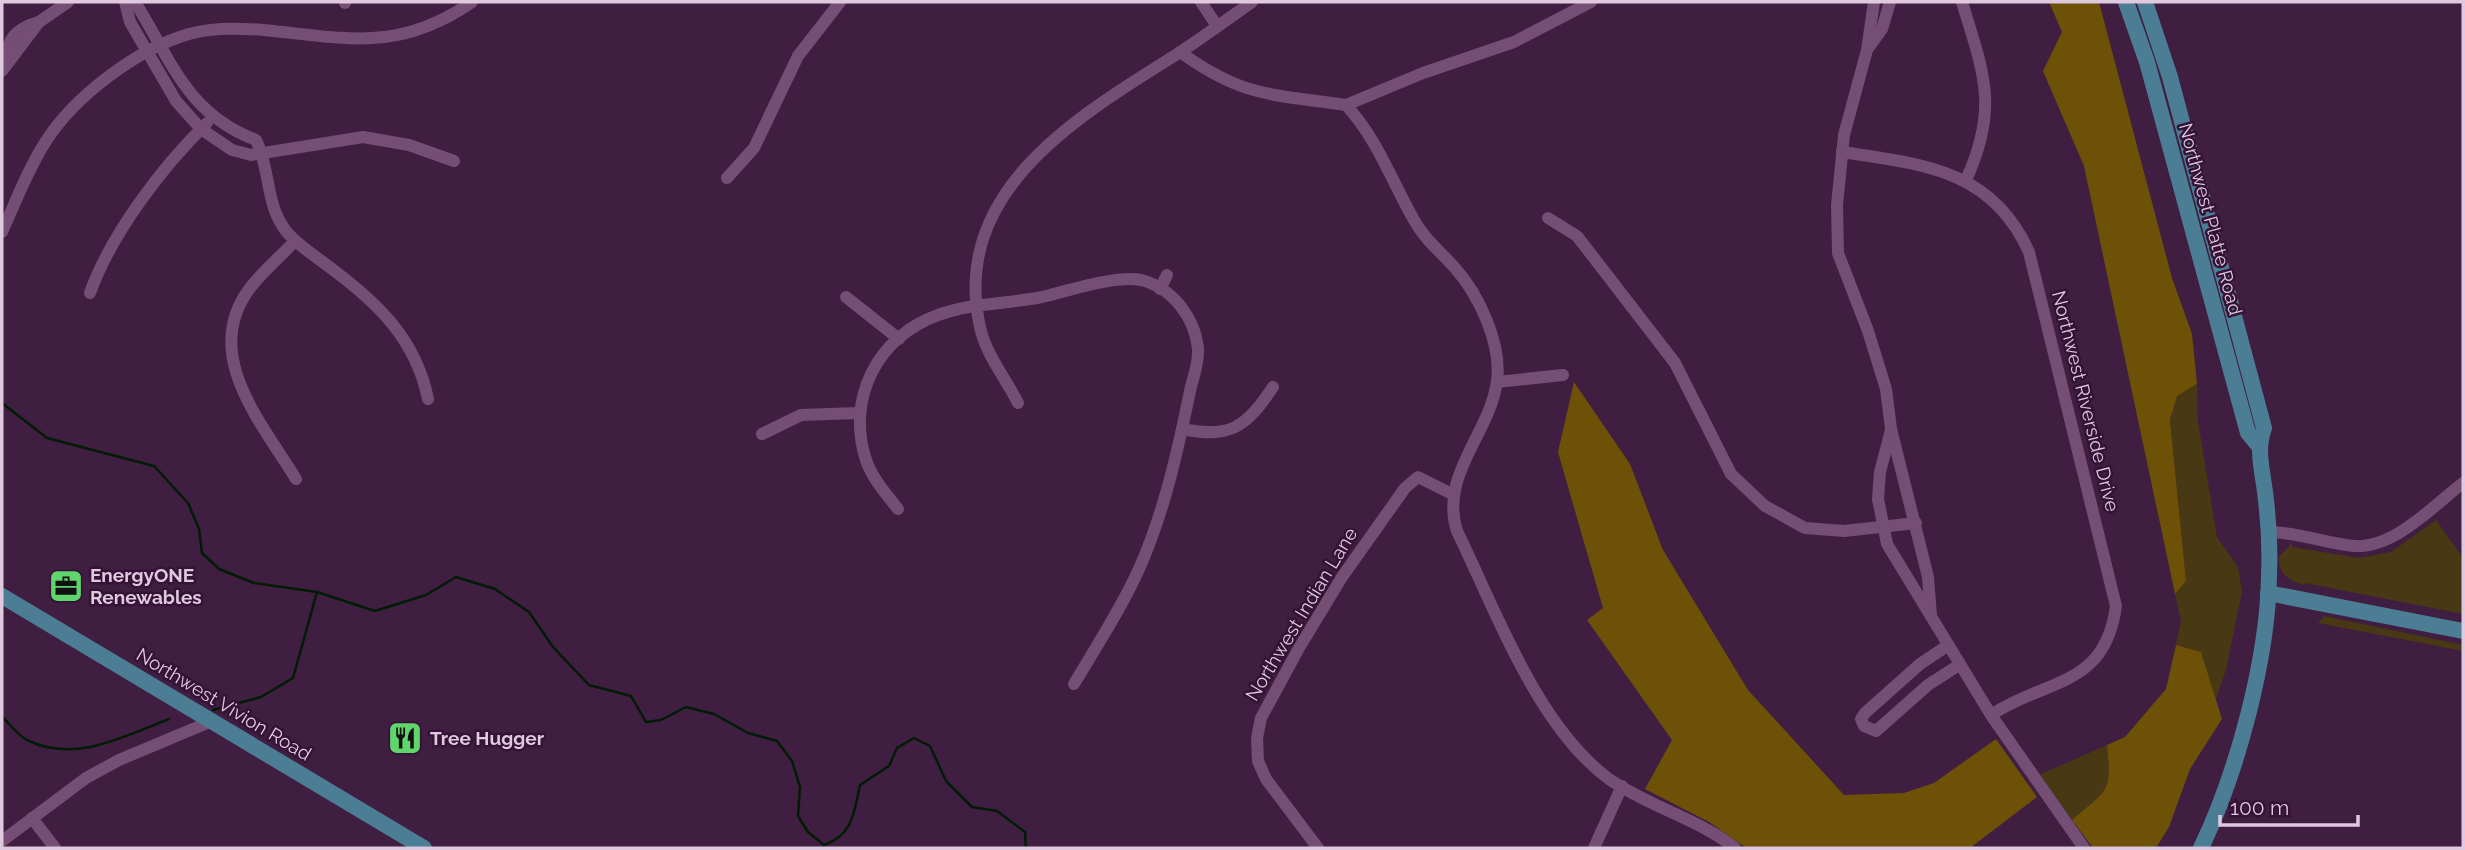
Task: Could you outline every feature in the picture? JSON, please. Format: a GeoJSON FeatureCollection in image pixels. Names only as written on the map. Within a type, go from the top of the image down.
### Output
{"type":"FeatureCollection","features":[{"type":"Feature","properties":{"kind":"main road","name":"Northwest Platte Road"},"geometry":{"type":"LineString","coordinates":[[2126,2],[2147,62],[2248,433],[2258,445]]}},
{"type":"Feature","properties":{"kind":"main road","name":"Northwest Platte Road"},"geometry":{"type":"LineString","coordinates":[[2145,2],[2170,77],[2264,428],[2258,445],[2269,532],[2268,593],[2257,674],[2237,748],[2201,848]]}},
{"type":"Feature","properties":{"kind":"main road"},"geometry":{"type":"LineString","coordinates":[[2268,593],[2463,631]]}},
{"type":"Feature","properties":{"kind":"main road","name":"Northwest Vivion Road"},"geometry":{"type":"LineString","coordinates":[[2,596],[424,848]]}},
{"type":"Feature","properties":{"kind":"street"},"geometry":{"type":"LineString","coordinates":[[4,66],[40,22],[68,2]]}},
{"type":"Feature","properties":{"kind":"street"},"geometry":{"type":"LineString","coordinates":[[125,2],[130,22],[176,101],[201,129],[232,150],[251,155],[363,137],[409,145],[454,161]]}},
{"type":"Feature","properties":{"kind":"street"},"geometry":{"type":"LineString","coordinates":[[135,2],[191,95],[212,118],[256,140],[262,153],[273,207],[295,241],[358,288],[388,316],[417,360],[428,399]]}},
{"type":"Feature","properties":{"kind":"street"},"geometry":{"type":"LineString","coordinates":[[2,232],[40,152],[64,117],[104,80],[162,46],[188,34],[230,29],[356,39],[392,37],[422,30],[472,2]]}},
{"type":"Feature","properties":{"kind":"street"},"geometry":{"type":"LineString","coordinates":[[727,178],[754,148],[798,56],[840,2]]}},
{"type":"Feature","properties":{"kind":"street"},"geometry":{"type":"LineString","coordinates":[[1201,2],[1217,26]]}},
{"type":"Feature","properties":{"kind":"street"},"geometry":{"type":"LineString","coordinates":[[1018,402],[986,347],[976,308],[975,278],[981,245],[992,213],[1011,185],[1080,117],[1125,84],[1180,52],[1252,2]]}},
{"type":"Feature","properties":{"kind":"street"},"geometry":{"type":"LineString","coordinates":[[1180,52],[1237,87],[1280,98],[1346,105],[1514,41],[1591,2]]}},
{"type":"Feature","properties":{"kind":"street"},"geometry":{"type":"LineString","coordinates":[[1874,2],[1867,50],[1848,113],[1842,152],[1837,205],[1838,253],[1868,331],[1886,389],[1891,429],[1928,577],[1931,616]]}},
{"type":"Feature","properties":{"kind":"street"},"geometry":{"type":"LineString","coordinates":[[1867,50],[1882,29],[1890,2]]}},
{"type":"Feature","properties":{"kind":"street"},"geometry":{"type":"LineString","coordinates":[[1962,2],[1982,66],[1987,109],[1981,145],[1966,180]]}},
{"type":"Feature","properties":{"kind":"street"},"geometry":{"type":"LineString","coordinates":[[1346,105],[1366,127],[1380,150],[1415,222],[1469,286],[1496,353],[1497,382],[1452,494],[1452,511],[1457,531],[1544,708],[1588,762],[1622,786],[1714,832],[1735,848]]}},
{"type":"Feature","properties":{"kind":"street"},"geometry":{"type":"LineString","coordinates":[[90,293],[107,254],[128,219],[212,118]]}},
{"type":"Feature","properties":{"kind":"street","name":"Northwest Riverside Drive"},"geometry":{"type":"LineString","coordinates":[[1842,152],[1908,161],[1966,180],[2007,214],[2029,252],[2116,606],[2103,648],[2082,672],[2007,704],[1991,715]]}},
{"type":"Feature","properties":{"kind":"street"},"geometry":{"type":"LineString","coordinates":[[1548,218],[1577,236],[1675,363],[1731,474],[1765,506],[1805,528],[1844,531],[1916,523]]}},
{"type":"Feature","properties":{"kind":"street"},"geometry":{"type":"LineString","coordinates":[[295,241],[246,295],[236,317],[231,350],[235,374],[243,393],[296,479]]}},
{"type":"Feature","properties":{"kind":"street"},"geometry":{"type":"LineString","coordinates":[[1160,289],[1167,275]]}},
{"type":"Feature","properties":{"kind":"street"},"geometry":{"type":"LineString","coordinates":[[898,509],[867,462],[858,413],[872,372],[899,339],[929,319],[957,309],[976,308],[1123,280],[1140,280],[1160,289],[1186,313],[1196,338],[1197,364],[1156,523],[1139,569],[1074,684]]}},
{"type":"Feature","properties":{"kind":"street"},"geometry":{"type":"LineString","coordinates":[[846,297],[899,339]]}},
{"type":"Feature","properties":{"kind":"street"},"geometry":{"type":"LineString","coordinates":[[1497,382],[1563,375]]}},
{"type":"Feature","properties":{"kind":"street"},"geometry":{"type":"LineString","coordinates":[[1182,429],[1209,434],[1242,424],[1257,411],[1273,387]]}},
{"type":"Feature","properties":{"kind":"street"},"geometry":{"type":"LineString","coordinates":[[762,434],[801,415],[858,413]]}},
{"type":"Feature","properties":{"kind":"street"},"geometry":{"type":"LineString","coordinates":[[1891,429],[1878,499],[1887,544],[1991,715],[2084,848]]}},
{"type":"Feature","properties":{"kind":"street","name":"Northwest Indian Lane"},"geometry":{"type":"LineString","coordinates":[[1318,848],[1266,779],[1258,761],[1257,738],[1261,718],[1298,648],[1342,577],[1405,488],[1418,477],[1452,494]]}},
{"type":"Feature","properties":{"kind":"street"},"geometry":{"type":"LineString","coordinates":[[2269,532],[2303,534],[2357,546],[2373,544],[2401,530],[2463,483]]}},
{"type":"Feature","properties":{"kind":"street"},"geometry":{"type":"LineString","coordinates":[[1947,646],[1920,664],[1865,713],[1861,719],[1864,726],[1876,731],[1928,685],[1959,665]]}},
{"type":"Feature","properties":{"kind":"street"},"geometry":{"type":"LineString","coordinates":[[2,841],[86,778],[119,760],[212,722]]}},
{"type":"Feature","properties":{"kind":"street"},"geometry":{"type":"LineString","coordinates":[[1594,848],[1622,786]]}},
{"type":"Feature","properties":{"kind":"street"},"geometry":{"type":"LineString","coordinates":[[32,818],[55,848]]}},
{"type":"Feature","properties":{"kind":"shaded area"},"geometry":{"type":"Polygon","coordinates":[[[2049,2],[2099,2],[2172,278],[2192,334],[2197,384],[2177,396],[2170,420],[2186,581],[2175,594],[2084,166],[2043,71],[2062,32],[2049,2]]]}},
{"type":"Feature","properties":{"kind":"shaded area"},"geometry":{"type":"Polygon","coordinates":[[[1574,382],[1630,464],[1663,550],[1748,690],[1844,795],[1904,793],[1934,783],[1996,739],[2037,797],[1970,848],[1746,848],[1709,822],[1645,789],[1672,740],[1587,620],[1603,608],[1558,452],[1574,382]]]}},
{"type":"Feature","properties":{"kind":"shaded area"},"geometry":{"type":"Polygon","coordinates":[[[2197,384],[2198,421],[2217,537],[2238,567],[2242,591],[2226,670],[2215,701],[2201,652],[2176,645],[2181,621],[2175,594],[2186,581],[2170,420],[2177,396],[2197,384]]]}},
{"type":"Feature","properties":{"kind":"shaded area"},"geometry":{"type":"Polygon","coordinates":[[[2436,520],[2463,558],[2463,614],[2305,583],[2304,585],[2289,579],[2280,568],[2279,557],[2292,543],[2292,547],[2359,558],[2391,552],[2436,520]]]}},
{"type":"Feature","properties":{"kind":"shaded area"},"geometry":{"type":"Polygon","coordinates":[[[2324,616],[2463,645],[2463,651],[2318,623],[2324,616]]]}},
{"type":"Feature","properties":{"kind":"shaded area"},"geometry":{"type":"Polygon","coordinates":[[[2176,645],[2201,652],[2222,719],[2190,769],[2169,827],[2156,848],[2093,848],[2072,820],[2105,789],[2109,773],[2107,745],[2125,737],[2166,689],[2176,645]]]}},
{"type":"Feature","properties":{"kind":"shaded area"},"geometry":{"type":"Polygon","coordinates":[[[2107,745],[2109,773],[2105,789],[2072,820],[2039,775],[2107,745]]]}},
{"type":"Feature","properties":{"kind":"waterway"},"geometry":{"type":"LineString","coordinates":[[2,403],[47,438],[154,466],[188,503],[199,529],[202,553],[219,569],[254,583],[317,592]]}},
{"type":"Feature","properties":{"kind":"waterway"},"geometry":{"type":"LineString","coordinates":[[213,710],[261,697],[293,678],[317,592],[375,611],[426,595],[456,577],[495,589],[529,612],[553,647],[589,685],[631,696],[646,722],[661,720],[686,707],[714,714],[748,733],[777,741],[792,761],[800,787],[798,816],[808,832],[824,845],[834,841],[847,829],[854,814],[860,785],[889,766],[897,748],[914,738],[930,746],[946,781],[972,807],[997,811],[1025,832],[1026,848]]}},
{"type":"Feature","properties":{"kind":"waterway"},"geometry":{"type":"LineString","coordinates":[[2,717],[29,741],[65,749],[100,745],[169,719]]}},
{"type":"Feature","properties":{"kind":"place","name":"EnergyONE Renewables"},"geometry":{"type":"Point","coordinates":[66,586]}},
{"type":"Feature","properties":{"kind":"place","name":"Tree Hugger"},"geometry":{"type":"Point","coordinates":[405,738]}}]}
